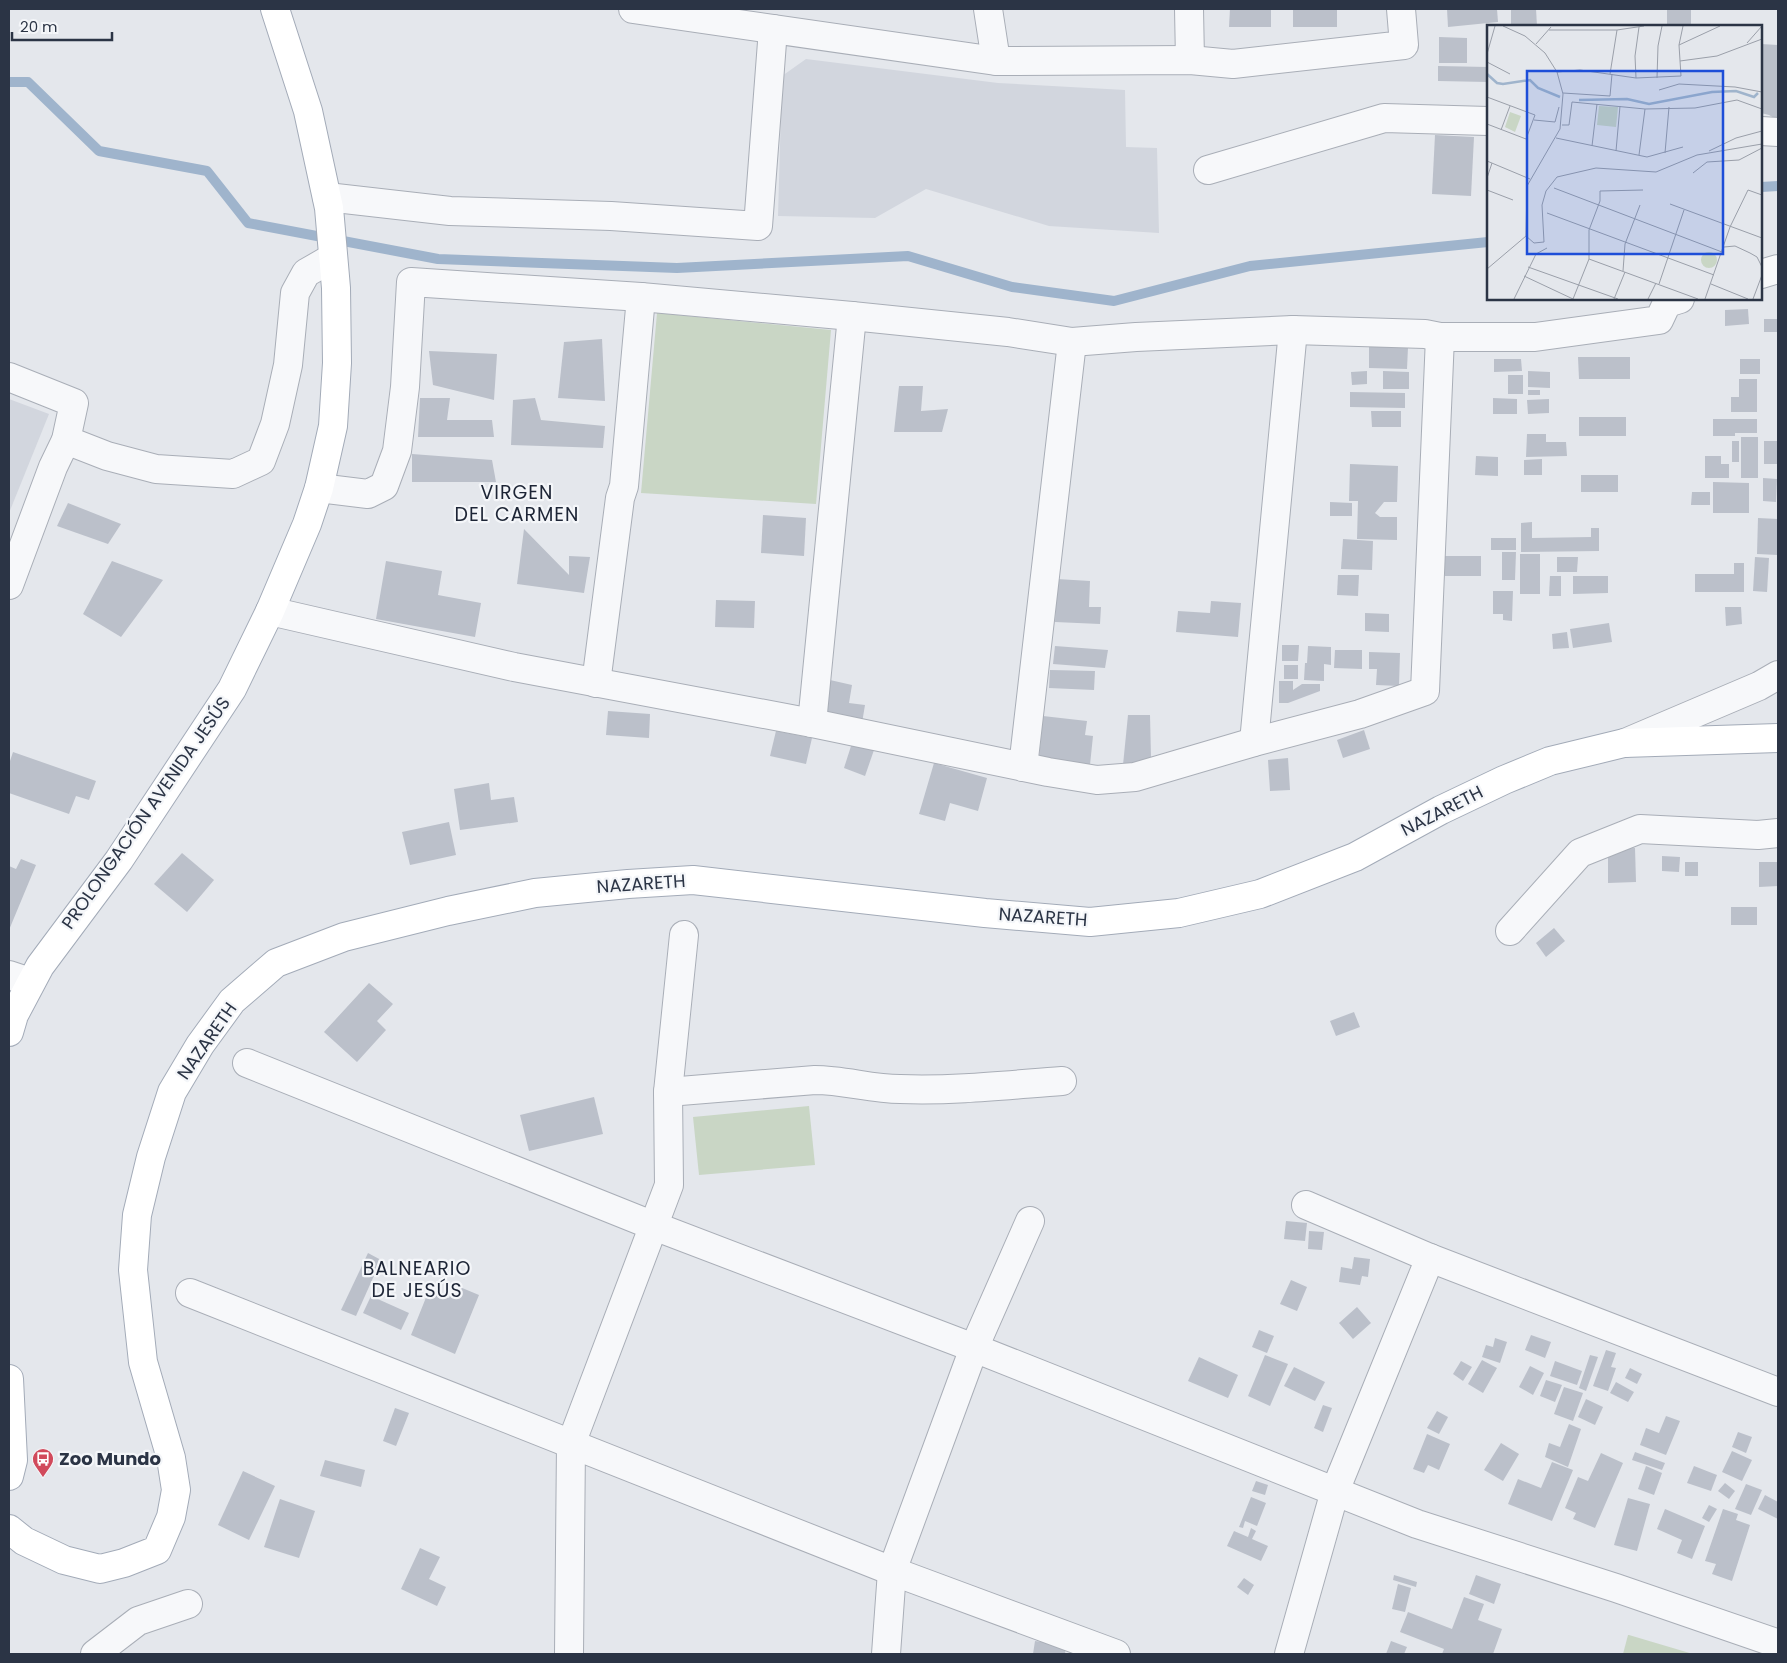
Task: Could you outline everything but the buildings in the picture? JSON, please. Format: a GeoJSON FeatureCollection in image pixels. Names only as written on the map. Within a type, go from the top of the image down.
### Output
{"type":"FeatureCollection","features":[{"type":"Feature","properties":{"kind":"main road","name":"PROLONGACIÓN AVENIDA JESÚS"},"geometry":{"type":"LineString","coordinates":[[9,1032],[14,1015],[20,978],[75,917],[118,860],[227,697],[270,611],[307,524],[319,488],[333,426],[337,363],[336,288],[328,203],[308,111],[275,9]]}},
{"type":"Feature","properties":{"kind":"main road","name":"NAZARETH"},"geometry":{"type":"LineString","coordinates":[[9,1528],[24,1541],[64,1560],[100,1569],[124,1563],[157,1550],[171,1517],[176,1490],[171,1458],[143,1362],[134,1270],[137,1215],[151,1157],[172,1092],[200,1045],[232,1001],[276,963],[344,937],[448,911],[535,893],[694,880],[985,913],[1090,922],[1179,913],[1260,894],[1356,857],[1442,810],[1504,780],[1550,761],[1624,744],[1778,738]]}},
{"type":"Feature","properties":{"kind":"main road"},"geometry":{"type":"LineString","coordinates":[[9,1379],[13,1460],[9,1476]]}},
{"type":"Feature","properties":{"kind":"street"},"geometry":{"type":"LineString","coordinates":[[633,9],[762,21],[996,62],[1190,60],[1233,64],[1404,45],[1400,9]]}},
{"type":"Feature","properties":{"kind":"street"},"geometry":{"type":"LineString","coordinates":[[988,9],[996,62]]}},
{"type":"Feature","properties":{"kind":"street"},"geometry":{"type":"LineString","coordinates":[[1189,9],[1190,60]]}},
{"type":"Feature","properties":{"kind":"street"},"geometry":{"type":"LineString","coordinates":[[328,203],[450,211],[611,216],[758,226],[762,21]]}},
{"type":"Feature","properties":{"kind":"street"},"geometry":{"type":"LineString","coordinates":[[1208,170],[1384,118],[1487,121]]}},
{"type":"Feature","properties":{"kind":"street"},"geometry":{"type":"LineString","coordinates":[[1762,131],[1778,132]]}},
{"type":"Feature","properties":{"kind":"street"},"geometry":{"type":"LineString","coordinates":[[66,440],[107,456],[156,470],[233,474],[261,461],[275,424],[288,365],[295,293],[306,274],[332,258]]}},
{"type":"Feature","properties":{"kind":"street"},"geometry":{"type":"LineString","coordinates":[[1762,274],[1778,269]]}},
{"type":"Feature","properties":{"kind":"street"},"geometry":{"type":"LineString","coordinates":[[319,488],[368,494],[384,486],[397,451],[405,387],[411,282],[641,297],[852,316],[1008,332],[1072,342],[1136,337],[1293,330],[1426,334],[1440,337],[1535,337],[1659,320],[1667,303],[1677,300]]}},
{"type":"Feature","properties":{"kind":"street"},"geometry":{"type":"LineString","coordinates":[[596,683],[620,498],[624,486],[641,297]]}},
{"type":"Feature","properties":{"kind":"street"},"geometry":{"type":"LineString","coordinates":[[812,723],[852,316]]}},
{"type":"Feature","properties":{"kind":"street"},"geometry":{"type":"LineString","coordinates":[[1254,742],[1293,330]]}},
{"type":"Feature","properties":{"kind":"street"},"geometry":{"type":"LineString","coordinates":[[270,611],[596,683],[812,723],[1023,767],[1097,780],[1135,777],[1254,742],[1360,714],[1426,692],[1440,337]]}},
{"type":"Feature","properties":{"kind":"street"},"geometry":{"type":"LineString","coordinates":[[1023,767],[1072,342]]}},
{"type":"Feature","properties":{"kind":"street"},"geometry":{"type":"LineString","coordinates":[[9,377],[74,403],[66,440],[53,467],[9,585]]}},
{"type":"Feature","properties":{"kind":"street"},"geometry":{"type":"LineString","coordinates":[[1624,744],[1759,686],[1778,675]]}},
{"type":"Feature","properties":{"kind":"street"},"geometry":{"type":"LineString","coordinates":[[1510,931],[1580,853],[1640,829],[1758,835],[1778,832]]}},
{"type":"Feature","properties":{"kind":"street"},"geometry":{"type":"LineString","coordinates":[[569,1654],[570,1444],[669,1185],[668,1092],[684,935]]}},
{"type":"Feature","properties":{"kind":"street"},"geometry":{"type":"LineString","coordinates":[[247,1063],[654,1226],[974,1348],[1418,1524],[1616,1588],[1775,1645]]}},
{"type":"Feature","properties":{"kind":"street"},"geometry":{"type":"LineString","coordinates":[[668,1092],[815,1080],[834,1080],[898,1090],[966,1088],[1062,1081]]}},
{"type":"Feature","properties":{"kind":"street"},"geometry":{"type":"LineString","coordinates":[[1306,1205],[1430,1258],[1778,1392]]}},
{"type":"Feature","properties":{"kind":"street"},"geometry":{"type":"LineString","coordinates":[[886,1654],[892,1571],[974,1348],[1030,1221]]}},
{"type":"Feature","properties":{"kind":"street"},"geometry":{"type":"LineString","coordinates":[[1288,1654],[1335,1491],[1430,1258]]}},
{"type":"Feature","properties":{"kind":"street"},"geometry":{"type":"LineString","coordinates":[[190,1293],[892,1571],[1116,1654]]}},
{"type":"Feature","properties":{"kind":"street"},"geometry":{"type":"LineString","coordinates":[[95,1654],[138,1621],[188,1604]]}},
{"type":"Feature","properties":{"kind":"shaded area"},"geometry":{"type":"Polygon","coordinates":[[[806,59],[998,83],[1125,90],[1126,147],[1157,148],[1159,233],[1049,226],[926,189],[875,218],[778,216],[782,76],[806,59]]]}},
{"type":"Feature","properties":{"kind":"shaded area"},"geometry":{"type":"Polygon","coordinates":[[[9,399],[49,414],[9,513],[9,399]]]}},
{"type":"Feature","properties":{"kind":"green space"},"geometry":{"type":"Polygon","coordinates":[[[657,313],[831,330],[816,504],[641,493],[657,313]]]}},
{"type":"Feature","properties":{"kind":"green space"},"geometry":{"type":"Polygon","coordinates":[[[809,1106],[815,1165],[699,1175],[693,1117],[809,1106]]]}},
{"type":"Feature","properties":{"kind":"green space"},"geometry":{"type":"Polygon","coordinates":[[[1629,1635],[1693,1654],[1623,1654],[1629,1635]]]}},
{"type":"Feature","properties":{"kind":"waterway"},"geometry":{"type":"LineString","coordinates":[[9,82],[28,82],[99,151],[207,171],[248,223],[438,259],[677,268],[908,256],[1012,287],[1114,301],[1250,266],[1487,242]]}},
{"type":"Feature","properties":{"kind":"waterway"},"geometry":{"type":"LineString","coordinates":[[1762,187],[1778,186]]}},
{"type":"Feature","properties":{"kind":"place","name":"Zoo Mundo"},"geometry":{"type":"Point","coordinates":[43,1478]}},
{"type":"Feature","properties":{"kind":"district","name":"VIRGEN DEL CARMEN"},"geometry":{"type":"Point","coordinates":[517,503]}},
{"type":"Feature","properties":{"kind":"district","name":"BALNEARIO DE JESÚS"},"geometry":{"type":"Point","coordinates":[417,1279]}}]}
